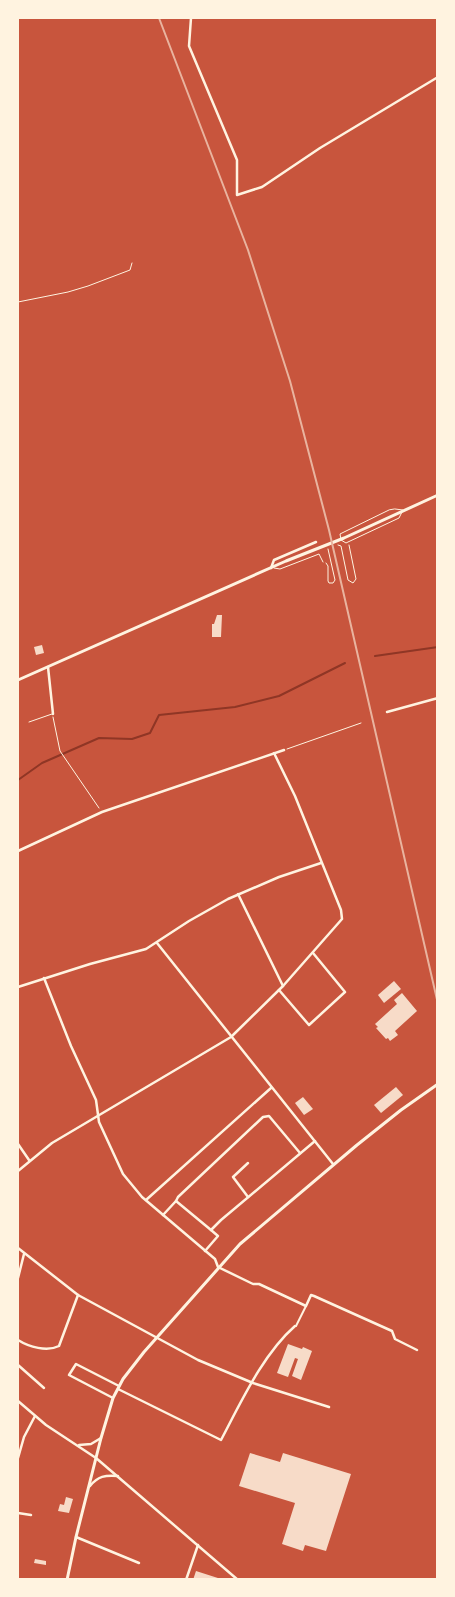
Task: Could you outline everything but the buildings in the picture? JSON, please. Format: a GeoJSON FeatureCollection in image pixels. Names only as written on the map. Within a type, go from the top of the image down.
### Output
{"type":"FeatureCollection","features":[{"type":"Feature","properties":{"kind":"street"},"geometry":{"type":"LineString","coordinates":[[191,18],[189,46],[237,160],[237,195],[262,187],[320,148],[438,77]]}},
{"type":"Feature","properties":{"kind":"street"},"geometry":{"type":"LineString","coordinates":[[18,680],[336,541],[438,494]]}},
{"type":"Feature","properties":{"kind":"street"},"geometry":{"type":"LineString","coordinates":[[271,568],[274,560],[316,542]]}},
{"type":"Feature","properties":{"kind":"street"},"geometry":{"type":"LineString","coordinates":[[48,667],[53,714]]}},
{"type":"Feature","properties":{"kind":"street"},"geometry":{"type":"LineString","coordinates":[[387,712],[437,698],[438,703]]}},
{"type":"Feature","properties":{"kind":"street"},"geometry":{"type":"LineString","coordinates":[[18,851],[102,812],[284,750]]}},
{"type":"Feature","properties":{"kind":"street"},"geometry":{"type":"LineString","coordinates":[[18,1171],[52,1143],[231,1037],[283,986],[342,919],[341,910],[295,796],[274,753]]}},
{"type":"Feature","properties":{"kind":"street"},"geometry":{"type":"LineString","coordinates":[[18,987],[146,949],[189,921],[238,894],[278,877],[321,863]]}},
{"type":"Feature","properties":{"kind":"street"},"geometry":{"type":"LineString","coordinates":[[238,894],[283,986]]}},
{"type":"Feature","properties":{"kind":"street"},"geometry":{"type":"LineString","coordinates":[[157,943],[333,1164]]}},
{"type":"Feature","properties":{"kind":"street"},"geometry":{"type":"LineString","coordinates":[[279,990],[309,1025],[345,992],[313,953]]}},
{"type":"Feature","properties":{"kind":"street"},"geometry":{"type":"LineString","coordinates":[[44,978],[71,1046],[96,1100],[99,1122],[120,1169],[130,1184],[163,1216],[215,1259],[218,1267],[306,1306]]}},
{"type":"Feature","properties":{"kind":"street"},"geometry":{"type":"LineString","coordinates":[[67,1580],[101,1438],[114,1398],[118,1387],[144,1352],[240,1244],[333,1164],[401,1110],[438,1084]]}},
{"type":"Feature","properties":{"kind":"street"},"geometry":{"type":"LineString","coordinates":[[146,1200],[271,1088]]}},
{"type":"Feature","properties":{"kind":"street"},"geometry":{"type":"LineString","coordinates":[[163,1216],[178,1197],[264,1117],[269,1116],[300,1153]]}},
{"type":"Feature","properties":{"kind":"street"},"geometry":{"type":"LineString","coordinates":[[211,1230],[315,1141]]}},
{"type":"Feature","properties":{"kind":"street"},"geometry":{"type":"LineString","coordinates":[[18,1144],[29,1160]]}},
{"type":"Feature","properties":{"kind":"street"},"geometry":{"type":"LineString","coordinates":[[248,1163],[233,1177],[248,1197]]}},
{"type":"Feature","properties":{"kind":"street"},"geometry":{"type":"LineString","coordinates":[[176,1201],[218,1236],[205,1251]]}},
{"type":"Feature","properties":{"kind":"street"},"geometry":{"type":"LineString","coordinates":[[18,1248],[78,1295],[156,1339],[198,1360],[252,1383],[329,1407]]}},
{"type":"Feature","properties":{"kind":"street"},"geometry":{"type":"LineString","coordinates":[[18,1278],[24,1254]]}},
{"type":"Feature","properties":{"kind":"street"},"geometry":{"type":"LineString","coordinates":[[18,1340],[40,1348],[59,1346],[78,1295]]}},
{"type":"Feature","properties":{"kind":"street"},"geometry":{"type":"LineString","coordinates":[[114,1398],[69,1375],[76,1364],[221,1440],[252,1383],[276,1346],[295,1326],[311,1295],[392,1331],[395,1339],[416,1350]]}},
{"type":"Feature","properties":{"kind":"street"},"geometry":{"type":"LineString","coordinates":[[18,1365],[44,1388]]}},
{"type":"Feature","properties":{"kind":"street"},"geometry":{"type":"LineString","coordinates":[[18,1401],[35,1416],[96,1458],[238,1580]]}},
{"type":"Feature","properties":{"kind":"street"},"geometry":{"type":"LineString","coordinates":[[18,1458],[24,1437],[35,1416]]}},
{"type":"Feature","properties":{"kind":"street"},"geometry":{"type":"LineString","coordinates":[[78,1446],[91,1444],[101,1438]]}},
{"type":"Feature","properties":{"kind":"street"},"geometry":{"type":"LineString","coordinates":[[89,1487],[100,1477],[108,1475],[118,1476]]}},
{"type":"Feature","properties":{"kind":"street"},"geometry":{"type":"LineString","coordinates":[[18,1513],[31,1515]]}},
{"type":"Feature","properties":{"kind":"street"},"geometry":{"type":"LineString","coordinates":[[76,1537],[139,1563]]}},
{"type":"Feature","properties":{"kind":"street"},"geometry":{"type":"LineString","coordinates":[[186,1580],[198,1545]]}},
{"type":"Feature","properties":{"kind":"lane"},"geometry":{"type":"LineString","coordinates":[[18,302],[88,286],[130,270],[132,263]]}},
{"type":"Feature","properties":{"kind":"lane"},"geometry":{"type":"LineString","coordinates":[[389,510],[403,510],[399,518],[348,542],[342,542],[340,536],[344,532],[389,510]]}},
{"type":"Feature","properties":{"kind":"lane"},"geometry":{"type":"LineString","coordinates":[[271,568],[280,569],[319,554],[323,562]]}},
{"type":"Feature","properties":{"kind":"lane"},"geometry":{"type":"LineString","coordinates":[[29,722],[53,714]]}},
{"type":"Feature","properties":{"kind":"path"},"geometry":{"type":"LineString","coordinates":[[341,546],[348,580],[355,582],[356,579],[348,542]]}},
{"type":"Feature","properties":{"kind":"path"},"geometry":{"type":"LineString","coordinates":[[323,562],[328,566],[329,583],[333,583],[335,580],[328,549]]}},
{"type":"Feature","properties":{"kind":"path"},"geometry":{"type":"LineString","coordinates":[[53,714],[60,751],[102,812]]}},
{"type":"Feature","properties":{"kind":"path"},"geometry":{"type":"LineString","coordinates":[[284,750],[361,723]]}},
{"type":"Feature","properties":{"kind":"waterway"},"geometry":{"type":"LineString","coordinates":[[375,656],[438,647]]}},
{"type":"Feature","properties":{"kind":"waterway"},"geometry":{"type":"LineString","coordinates":[[18,780],[42,763],[99,738],[132,739],[150,733],[159,715],[235,707],[279,696],[345,663]]}},
{"type":"Feature","properties":{"kind":"railway"},"geometry":{"type":"LineString","coordinates":[[159,18],[248,250],[290,381],[329,530],[438,1004]]}}]}
